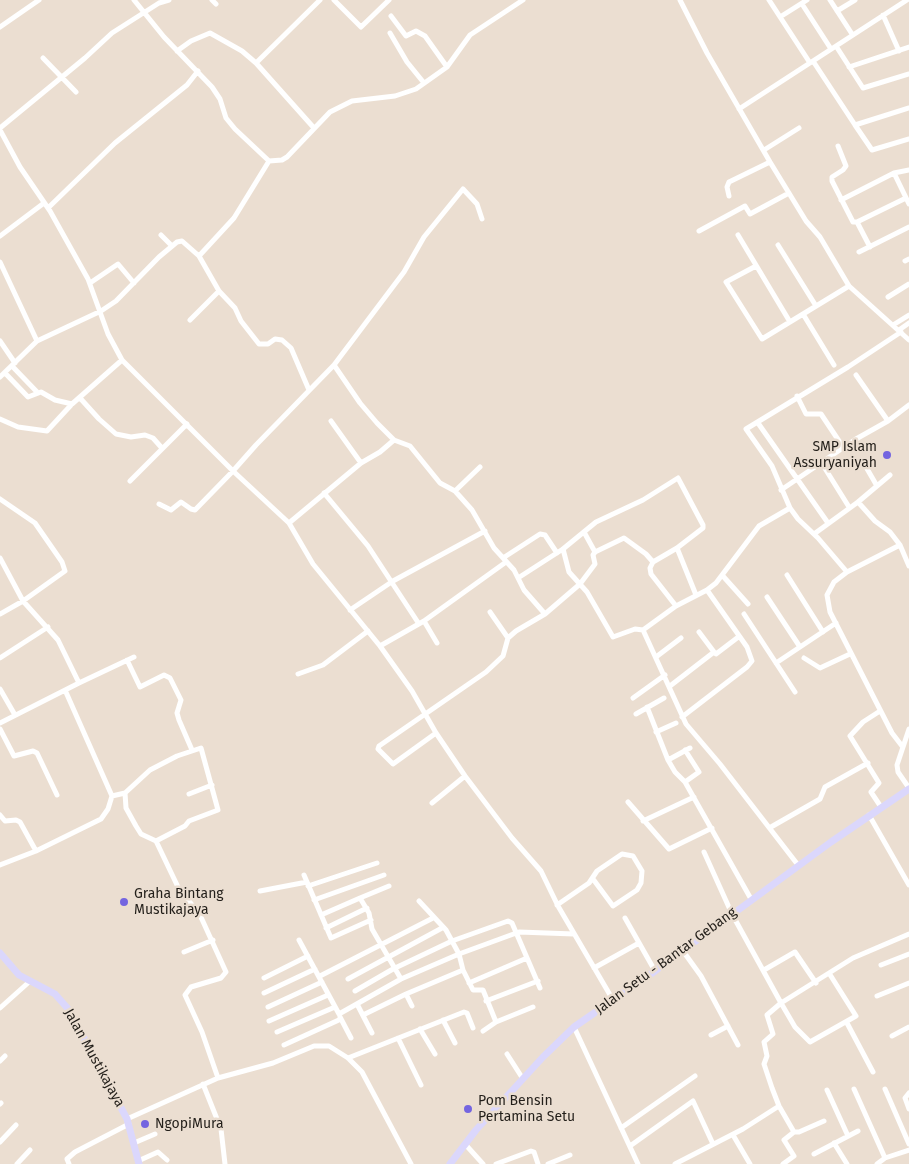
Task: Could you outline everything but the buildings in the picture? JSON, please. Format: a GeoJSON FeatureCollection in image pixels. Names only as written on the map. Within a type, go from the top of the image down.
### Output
{"type":"FeatureCollection","features":[{"type":"Feature","properties":{"kind":"main road","name":"Jalan Setu - Bantar Gebang"},"geometry":{"type":"LineString","coordinates":[[450,1164],[465,1144],[523,1079],[574,1027],[655,971],[798,865],[909,788]]}},
{"type":"Feature","properties":{"kind":"main road","name":"Jalan Mustikajaya"},"geometry":{"type":"LineString","coordinates":[[0,953],[19,975],[29,982],[40,985],[55,994],[69,1010],[128,1122],[139,1162]]}},
{"type":"Feature","properties":{"kind":"street"},"geometry":{"type":"LineString","coordinates":[[0,27],[39,0]]}},
{"type":"Feature","properties":{"kind":"street"},"geometry":{"type":"LineString","coordinates":[[134,0],[144,14],[198,71],[220,99],[226,118],[269,161]]}},
{"type":"Feature","properties":{"kind":"street"},"geometry":{"type":"LineString","coordinates":[[169,0],[159,3],[98,43],[62,78],[0,129],[20,167],[46,205],[90,283],[108,334],[122,360],[289,524],[313,564],[380,646],[412,691],[436,734],[466,776],[512,838],[541,871],[557,905],[613,1000]]}},
{"type":"Feature","properties":{"kind":"street"},"geometry":{"type":"LineString","coordinates":[[256,63],[320,0]]}},
{"type":"Feature","properties":{"kind":"street"},"geometry":{"type":"LineString","coordinates":[[334,0],[362,27],[389,0]]}},
{"type":"Feature","properties":{"kind":"street"},"geometry":{"type":"LineString","coordinates":[[269,161],[284,159],[330,112],[352,101],[395,96],[424,83],[447,67],[470,34],[523,0]]}},
{"type":"Feature","properties":{"kind":"street"},"geometry":{"type":"LineString","coordinates":[[680,0],[770,162],[806,221],[820,237],[849,286],[909,340]]}},
{"type":"Feature","properties":{"kind":"street"},"geometry":{"type":"LineString","coordinates":[[769,0],[872,150],[909,139]]}},
{"type":"Feature","properties":{"kind":"street"},"geometry":{"type":"LineString","coordinates":[[780,17],[807,0]]}},
{"type":"Feature","properties":{"kind":"street"},"geometry":{"type":"LineString","coordinates":[[830,0],[852,34]]}},
{"type":"Feature","properties":{"kind":"street"},"geometry":{"type":"LineString","coordinates":[[838,11],[855,0]]}},
{"type":"Feature","properties":{"kind":"street"},"geometry":{"type":"LineString","coordinates":[[739,108],[907,0],[909,7]]}},
{"type":"Feature","properties":{"kind":"street"},"geometry":{"type":"LineString","coordinates":[[802,4],[830,49]]}},
{"type":"Feature","properties":{"kind":"street"},"geometry":{"type":"LineString","coordinates":[[883,15],[899,51]]}},
{"type":"Feature","properties":{"kind":"street"},"geometry":{"type":"LineString","coordinates":[[391,16],[406,36],[416,31],[425,36],[447,67]]}},
{"type":"Feature","properties":{"kind":"street"},"geometry":{"type":"LineString","coordinates":[[390,32],[407,62],[424,83]]}},
{"type":"Feature","properties":{"kind":"street"},"geometry":{"type":"LineString","coordinates":[[178,51],[191,41],[210,33],[242,51],[256,63],[314,128]]}},
{"type":"Feature","properties":{"kind":"street"},"geometry":{"type":"LineString","coordinates":[[836,46],[863,88],[909,74]]}},
{"type":"Feature","properties":{"kind":"street"},"geometry":{"type":"LineString","coordinates":[[849,67],[909,47]]}},
{"type":"Feature","properties":{"kind":"street"},"geometry":{"type":"LineString","coordinates":[[42,58],[76,92]]}},
{"type":"Feature","properties":{"kind":"street"},"geometry":{"type":"LineString","coordinates":[[0,236],[46,205],[115,143],[181,90],[198,71]]}},
{"type":"Feature","properties":{"kind":"street"},"geometry":{"type":"LineString","coordinates":[[855,125],[909,108]]}},
{"type":"Feature","properties":{"kind":"street"},"geometry":{"type":"LineString","coordinates":[[764,150],[799,128]]}},
{"type":"Feature","properties":{"kind":"street"},"geometry":{"type":"LineString","coordinates":[[838,146],[846,166],[832,177],[832,181],[853,222],[908,201],[894,173]]}},
{"type":"Feature","properties":{"kind":"street"},"geometry":{"type":"LineString","coordinates":[[199,256],[234,218],[269,161]]}},
{"type":"Feature","properties":{"kind":"street"},"geometry":{"type":"LineString","coordinates":[[729,196],[727,187],[729,182],[770,162]]}},
{"type":"Feature","properties":{"kind":"street"},"geometry":{"type":"LineString","coordinates":[[841,200],[894,173],[909,170]]}},
{"type":"Feature","properties":{"kind":"street"},"geometry":{"type":"LineString","coordinates":[[159,504],[171,510],[181,502],[191,510],[195,510],[233,471],[308,390],[334,365],[404,272],[424,237],[463,189],[477,204],[482,219]]}},
{"type":"Feature","properties":{"kind":"street"},"geometry":{"type":"LineString","coordinates":[[700,230],[745,206],[750,214],[789,193]]}},
{"type":"Feature","properties":{"kind":"street"},"geometry":{"type":"LineString","coordinates":[[857,222],[870,247]]}},
{"type":"Feature","properties":{"kind":"street"},"geometry":{"type":"LineString","coordinates":[[859,252],[909,227]]}},
{"type":"Feature","properties":{"kind":"street"},"geometry":{"type":"LineString","coordinates":[[161,235],[172,246]]}},
{"type":"Feature","properties":{"kind":"street"},"geometry":{"type":"LineString","coordinates":[[738,235],[790,322]]}},
{"type":"Feature","properties":{"kind":"street"},"geometry":{"type":"LineString","coordinates":[[0,377],[37,341],[101,311],[116,301],[172,246],[182,241],[199,256],[218,291],[235,308],[240,321],[259,344],[268,344],[275,339],[282,340],[290,348],[308,390]]}},
{"type":"Feature","properties":{"kind":"street"},"geometry":{"type":"LineString","coordinates":[[778,245],[816,306]]}},
{"type":"Feature","properties":{"kind":"street"},"geometry":{"type":"LineString","coordinates":[[0,262],[37,341]]}},
{"type":"Feature","properties":{"kind":"street"},"geometry":{"type":"LineString","coordinates":[[90,283],[118,264],[134,283]]}},
{"type":"Feature","properties":{"kind":"street"},"geometry":{"type":"LineString","coordinates":[[756,266],[726,282],[760,338],[765,339],[849,286]]}},
{"type":"Feature","properties":{"kind":"street"},"geometry":{"type":"LineString","coordinates":[[888,297],[909,284]]}},
{"type":"Feature","properties":{"kind":"street"},"geometry":{"type":"LineString","coordinates":[[190,320],[218,291]]}},
{"type":"Feature","properties":{"kind":"street"},"geometry":{"type":"LineString","coordinates":[[803,314],[834,365]]}},
{"type":"Feature","properties":{"kind":"street"},"geometry":{"type":"LineString","coordinates":[[893,325],[909,316]]}},
{"type":"Feature","properties":{"kind":"street"},"geometry":{"type":"LineString","coordinates":[[847,572],[790,508],[772,466],[746,428],[758,423],[797,396],[848,367],[909,323]]}},
{"type":"Feature","properties":{"kind":"street"},"geometry":{"type":"LineString","coordinates":[[0,341],[13,364],[38,393]]}},
{"type":"Feature","properties":{"kind":"street"},"geometry":{"type":"LineString","coordinates":[[0,419],[18,427],[44,432],[59,420],[72,404],[122,360]]}},
{"type":"Feature","properties":{"kind":"street"},"geometry":{"type":"LineString","coordinates":[[334,365],[360,403],[394,440],[410,446],[440,483],[455,491],[472,510],[518,578],[524,590],[545,614]]}},
{"type":"Feature","properties":{"kind":"street"},"geometry":{"type":"LineString","coordinates":[[5,373],[25,395],[31,397],[42,392],[55,400],[72,404]]}},
{"type":"Feature","properties":{"kind":"street"},"geometry":{"type":"LineString","coordinates":[[856,375],[888,421]]}},
{"type":"Feature","properties":{"kind":"street"},"geometry":{"type":"LineString","coordinates":[[797,396],[806,414],[821,414],[843,447]]}},
{"type":"Feature","properties":{"kind":"street"},"geometry":{"type":"LineString","coordinates":[[80,398],[116,434],[145,435],[153,438],[161,447]]}},
{"type":"Feature","properties":{"kind":"street"},"geometry":{"type":"LineString","coordinates":[[781,490],[843,447],[888,421],[909,405]]}},
{"type":"Feature","properties":{"kind":"street"},"geometry":{"type":"LineString","coordinates":[[331,421],[362,463]]}},
{"type":"Feature","properties":{"kind":"street"},"geometry":{"type":"LineString","coordinates":[[758,423],[828,523]]}},
{"type":"Feature","properties":{"kind":"street"},"geometry":{"type":"LineString","coordinates":[[130,481],[161,447],[187,424]]}},
{"type":"Feature","properties":{"kind":"street"},"geometry":{"type":"LineString","coordinates":[[289,524],[324,493],[394,440]]}},
{"type":"Feature","properties":{"kind":"street"},"geometry":{"type":"LineString","coordinates":[[821,462],[849,507]]}},
{"type":"Feature","properties":{"kind":"street"},"geometry":{"type":"LineString","coordinates":[[455,491],[480,467]]}},
{"type":"Feature","properties":{"kind":"street"},"geometry":{"type":"LineString","coordinates":[[866,467],[877,486]]}},
{"type":"Feature","properties":{"kind":"street"},"geometry":{"type":"LineString","coordinates":[[814,534],[858,502],[890,475]]}},
{"type":"Feature","properties":{"kind":"street"},"geometry":{"type":"LineString","coordinates":[[518,578],[564,549],[596,522],[643,500],[678,478],[703,528],[653,562],[650,568],[651,574],[676,606]]}},
{"type":"Feature","properties":{"kind":"street"},"geometry":{"type":"LineString","coordinates":[[324,493],[368,546],[437,643]]}},
{"type":"Feature","properties":{"kind":"street"},"geometry":{"type":"LineString","coordinates":[[0,499],[22,515],[31,518],[62,562],[64,571],[23,601],[0,614]]}},
{"type":"Feature","properties":{"kind":"street"},"geometry":{"type":"LineString","coordinates":[[858,502],[875,521],[890,532],[900,545],[909,566]]}},
{"type":"Feature","properties":{"kind":"street"},"geometry":{"type":"LineString","coordinates":[[564,549],[569,572],[580,584],[613,637],[635,629],[643,630],[676,606],[707,590],[722,575],[760,526],[790,508]]}},
{"type":"Feature","properties":{"kind":"street"},"geometry":{"type":"LineString","coordinates":[[350,610],[393,581],[485,531]]}},
{"type":"Feature","properties":{"kind":"street"},"geometry":{"type":"LineString","coordinates":[[436,734],[393,764],[379,752],[379,746],[486,672],[503,656],[508,638],[516,631],[545,614],[580,584],[595,564],[593,555],[595,552],[584,532]]}},
{"type":"Feature","properties":{"kind":"street"},"geometry":{"type":"LineString","coordinates":[[380,646],[422,623],[540,534],[545,535],[557,552]]}},
{"type":"Feature","properties":{"kind":"street"},"geometry":{"type":"LineString","coordinates":[[595,552],[624,538],[646,554],[653,562]]}},
{"type":"Feature","properties":{"kind":"street"},"geometry":{"type":"LineString","coordinates":[[900,545],[847,572],[834,582],[827,595],[827,604],[850,654],[872,691],[880,711],[902,746]]}},
{"type":"Feature","properties":{"kind":"street"},"geometry":{"type":"LineString","coordinates":[[676,548],[696,595]]}},
{"type":"Feature","properties":{"kind":"street"},"geometry":{"type":"LineString","coordinates":[[0,558],[23,601],[58,640],[79,683]]}},
{"type":"Feature","properties":{"kind":"street"},"geometry":{"type":"LineString","coordinates":[[722,575],[748,604]]}},
{"type":"Feature","properties":{"kind":"street"},"geometry":{"type":"LineString","coordinates":[[787,575],[823,632]]}},
{"type":"Feature","properties":{"kind":"street"},"geometry":{"type":"LineString","coordinates":[[682,717],[747,668],[752,661],[747,647],[707,590]]}},
{"type":"Feature","properties":{"kind":"street"},"geometry":{"type":"LineString","coordinates":[[767,597],[800,647]]}},
{"type":"Feature","properties":{"kind":"street"},"geometry":{"type":"LineString","coordinates":[[490,612],[508,638]]}},
{"type":"Feature","properties":{"kind":"street"},"geometry":{"type":"LineString","coordinates":[[744,614],[795,692]]}},
{"type":"Feature","properties":{"kind":"street"},"geometry":{"type":"LineString","coordinates":[[776,663],[836,623]]}},
{"type":"Feature","properties":{"kind":"street"},"geometry":{"type":"LineString","coordinates":[[0,658],[48,627]]}},
{"type":"Feature","properties":{"kind":"street"},"geometry":{"type":"LineString","coordinates":[[643,630],[686,724],[771,827],[798,865]]}},
{"type":"Feature","properties":{"kind":"street"},"geometry":{"type":"LineString","coordinates":[[298,674],[323,666],[368,631]]}},
{"type":"Feature","properties":{"kind":"street"},"geometry":{"type":"LineString","coordinates":[[699,632],[714,652]]}},
{"type":"Feature","properties":{"kind":"street"},"geometry":{"type":"LineString","coordinates":[[656,657],[681,638]]}},
{"type":"Feature","properties":{"kind":"street"},"geometry":{"type":"LineString","coordinates":[[670,686],[714,652],[716,654],[737,638]]}},
{"type":"Feature","properties":{"kind":"street"},"geometry":{"type":"LineString","coordinates":[[804,658],[820,668],[850,654]]}},
{"type":"Feature","properties":{"kind":"street"},"geometry":{"type":"LineString","coordinates":[[0,723],[134,657]]}},
{"type":"Feature","properties":{"kind":"street"},"geometry":{"type":"LineString","coordinates":[[127,660],[140,687],[164,675],[169,676],[181,700],[178,714],[179,720],[192,750]]}},
{"type":"Feature","properties":{"kind":"street"},"geometry":{"type":"LineString","coordinates":[[633,698],[665,675]]}},
{"type":"Feature","properties":{"kind":"street"},"geometry":{"type":"LineString","coordinates":[[0,689],[15,715]]}},
{"type":"Feature","properties":{"kind":"street"},"geometry":{"type":"LineString","coordinates":[[0,865],[36,851],[101,819],[108,809],[112,796],[65,690]]}},
{"type":"Feature","properties":{"kind":"street"},"geometry":{"type":"LineString","coordinates":[[636,714],[664,698]]}},
{"type":"Feature","properties":{"kind":"street"},"geometry":{"type":"LineString","coordinates":[[647,707],[668,760],[675,772],[686,782],[751,899]]}},
{"type":"Feature","properties":{"kind":"street"},"geometry":{"type":"LineString","coordinates":[[880,711],[863,722],[850,736],[879,782],[872,793],[881,807]]}},
{"type":"Feature","properties":{"kind":"street"},"geometry":{"type":"LineString","coordinates":[[656,732],[676,723]]}},
{"type":"Feature","properties":{"kind":"street"},"geometry":{"type":"LineString","coordinates":[[0,729],[14,756],[33,751],[37,753],[56,795]]}},
{"type":"Feature","properties":{"kind":"street"},"geometry":{"type":"LineString","coordinates":[[909,729],[897,765],[898,772],[909,788]]}},
{"type":"Feature","properties":{"kind":"street"},"geometry":{"type":"LineString","coordinates":[[112,796],[125,793],[150,770],[192,750],[201,748],[218,810],[189,821],[185,826],[156,841]]}},
{"type":"Feature","properties":{"kind":"street"},"geometry":{"type":"LineString","coordinates":[[668,760],[688,749],[699,772],[686,782]]}},
{"type":"Feature","properties":{"kind":"street"},"geometry":{"type":"LineString","coordinates":[[771,827],[820,799],[824,787],[868,763]]}},
{"type":"Feature","properties":{"kind":"street"},"geometry":{"type":"LineString","coordinates":[[432,803],[466,776]]}},
{"type":"Feature","properties":{"kind":"street"},"geometry":{"type":"LineString","coordinates":[[189,794],[212,785]]}},
{"type":"Feature","properties":{"kind":"street"},"geometry":{"type":"LineString","coordinates":[[125,793],[126,808],[136,826],[141,834],[156,841],[178,887],[200,915],[226,972],[224,975],[190,987],[185,995],[202,1032],[218,1078]]}},
{"type":"Feature","properties":{"kind":"street"},"geometry":{"type":"LineString","coordinates":[[643,821],[694,797]]}},
{"type":"Feature","properties":{"kind":"street"},"geometry":{"type":"LineString","coordinates":[[628,802],[669,849],[712,828]]}},
{"type":"Feature","properties":{"kind":"street"},"geometry":{"type":"LineString","coordinates":[[0,815],[5,821],[16,820],[20,822],[36,851]]}},
{"type":"Feature","properties":{"kind":"street"},"geometry":{"type":"LineString","coordinates":[[869,815],[909,885]]}},
{"type":"Feature","properties":{"kind":"street"},"geometry":{"type":"LineString","coordinates":[[704,852],[732,914],[781,1003],[795,1027],[810,1042],[847,1023],[856,1014],[829,973]]}},
{"type":"Feature","properties":{"kind":"street"},"geometry":{"type":"LineString","coordinates":[[557,905],[593,880],[597,871],[622,854],[633,856],[642,870],[641,883],[636,890],[613,906],[593,880]]}},
{"type":"Feature","properties":{"kind":"street"},"geometry":{"type":"LineString","coordinates":[[260,891],[308,884],[377,863]]}},
{"type":"Feature","properties":{"kind":"street"},"geometry":{"type":"LineString","coordinates":[[314,900],[384,875]]}},
{"type":"Feature","properties":{"kind":"street"},"geometry":{"type":"LineString","coordinates":[[304,876],[326,928],[333,939],[371,920]]}},
{"type":"Feature","properties":{"kind":"street"},"geometry":{"type":"LineString","coordinates":[[321,915],[390,886]]}},
{"type":"Feature","properties":{"kind":"street"},"geometry":{"type":"LineString","coordinates":[[360,898],[367,908],[372,930],[393,969],[401,979]]}},
{"type":"Feature","properties":{"kind":"street"},"geometry":{"type":"LineString","coordinates":[[419,901],[452,941],[473,990],[483,989],[486,1001],[496,1022]]}},
{"type":"Feature","properties":{"kind":"street"},"geometry":{"type":"LineString","coordinates":[[326,928],[367,908]]}},
{"type":"Feature","properties":{"kind":"street"},"geometry":{"type":"LineString","coordinates":[[320,976],[433,918]]}},
{"type":"Feature","properties":{"kind":"street"},"geometry":{"type":"LineString","coordinates":[[625,918],[655,971]]}},
{"type":"Feature","properties":{"kind":"street"},"geometry":{"type":"LineString","coordinates":[[355,991],[393,969],[452,941],[508,921],[512,923],[517,933],[540,988]]}},
{"type":"Feature","properties":{"kind":"street"},"geometry":{"type":"LineString","coordinates":[[348,979],[442,928]]}},
{"type":"Feature","properties":{"kind":"street"},"geometry":{"type":"LineString","coordinates":[[284,1045],[340,1016],[401,979],[459,954],[517,933],[574,934]]}},
{"type":"Feature","properties":{"kind":"street"},"geometry":{"type":"LineString","coordinates":[[794,1132],[779,1106],[764,1064],[767,1056],[764,1042],[773,1034],[766,1015],[781,1003],[854,958],[909,934]]}},
{"type":"Feature","properties":{"kind":"street"},"geometry":{"type":"LineString","coordinates":[[184,952],[213,940]]}},
{"type":"Feature","properties":{"kind":"street"},"geometry":{"type":"LineString","coordinates":[[299,940],[320,976],[351,1038]]}},
{"type":"Feature","properties":{"kind":"street"},"geometry":{"type":"LineString","coordinates":[[594,968],[639,943]]}},
{"type":"Feature","properties":{"kind":"street"},"geometry":{"type":"LineString","coordinates":[[683,950],[701,976],[738,1045]]}},
{"type":"Feature","properties":{"kind":"street"},"geometry":{"type":"LineString","coordinates":[[764,970],[795,952],[816,983]]}},
{"type":"Feature","properties":{"kind":"street"},"geometry":{"type":"LineString","coordinates":[[881,965],[909,954]]}},
{"type":"Feature","properties":{"kind":"street"},"geometry":{"type":"LineString","coordinates":[[264,978],[308,956]]}},
{"type":"Feature","properties":{"kind":"street"},"geometry":{"type":"LineString","coordinates":[[469,982],[528,958]]}},
{"type":"Feature","properties":{"kind":"street"},"geometry":{"type":"LineString","coordinates":[[264,993],[315,969]]}},
{"type":"Feature","properties":{"kind":"street"},"geometry":{"type":"LineString","coordinates":[[363,1015],[406,994],[463,970]]}},
{"type":"Feature","properties":{"kind":"street"},"geometry":{"type":"LineString","coordinates":[[486,1001],[538,981]]}},
{"type":"Feature","properties":{"kind":"street"},"geometry":{"type":"LineString","coordinates":[[0,1008],[29,982]]}},
{"type":"Feature","properties":{"kind":"street"},"geometry":{"type":"LineString","coordinates":[[268,1007],[322,982]]}},
{"type":"Feature","properties":{"kind":"street"},"geometry":{"type":"LineString","coordinates":[[877,996],[909,983]]}},
{"type":"Feature","properties":{"kind":"street"},"geometry":{"type":"LineString","coordinates":[[269,1021],[328,994]]}},
{"type":"Feature","properties":{"kind":"street"},"geometry":{"type":"LineString","coordinates":[[406,994],[412,1006]]}},
{"type":"Feature","properties":{"kind":"street"},"geometry":{"type":"LineString","coordinates":[[357,1004],[372,1034]]}},
{"type":"Feature","properties":{"kind":"street"},"geometry":{"type":"LineString","coordinates":[[277,1032],[335,1007]]}},
{"type":"Feature","properties":{"kind":"street"},"geometry":{"type":"LineString","coordinates":[[483,1031],[496,1022],[533,1007]]}},
{"type":"Feature","properties":{"kind":"street"},"geometry":{"type":"LineString","coordinates":[[348,1058],[465,1012],[473,1028]]}},
{"type":"Feature","properties":{"kind":"street"},"geometry":{"type":"LineString","coordinates":[[443,1020],[455,1043]]}},
{"type":"Feature","properties":{"kind":"street"},"geometry":{"type":"LineString","coordinates":[[847,1023],[873,1072]]}},
{"type":"Feature","properties":{"kind":"street"},"geometry":{"type":"LineString","coordinates":[[711,1035],[728,1026]]}},
{"type":"Feature","properties":{"kind":"street"},"geometry":{"type":"LineString","coordinates":[[574,1027],[638,1164]]}},
{"type":"Feature","properties":{"kind":"street"},"geometry":{"type":"LineString","coordinates":[[892,1036],[909,1027]]}},
{"type":"Feature","properties":{"kind":"street"},"geometry":{"type":"LineString","coordinates":[[420,1029],[434,1054]]}},
{"type":"Feature","properties":{"kind":"street"},"geometry":{"type":"LineString","coordinates":[[398,1038],[421,1085]]}},
{"type":"Feature","properties":{"kind":"street"},"geometry":{"type":"LineString","coordinates":[[68,1164],[68,1157],[75,1152],[128,1122],[203,1084],[273,1063],[321,1045],[330,1046],[348,1058],[362,1072],[410,1164]]}},
{"type":"Feature","properties":{"kind":"street"},"geometry":{"type":"LineString","coordinates":[[507,1054],[523,1079]]}},
{"type":"Feature","properties":{"kind":"street"},"geometry":{"type":"LineString","coordinates":[[0,1061],[5,1056]]}},
{"type":"Feature","properties":{"kind":"street"},"geometry":{"type":"LineString","coordinates":[[621,1128],[695,1076]]}},
{"type":"Feature","properties":{"kind":"street"},"geometry":{"type":"LineString","coordinates":[[203,1084],[221,1129],[225,1164]]}},
{"type":"Feature","properties":{"kind":"street"},"geometry":{"type":"LineString","coordinates":[[854,1088],[886,1158]]}},
{"type":"Feature","properties":{"kind":"street"},"geometry":{"type":"LineString","coordinates":[[885,1089],[909,1144]]}},
{"type":"Feature","properties":{"kind":"street"},"geometry":{"type":"LineString","coordinates":[[827,1090],[848,1136]]}},
{"type":"Feature","properties":{"kind":"street"},"geometry":{"type":"LineString","coordinates":[[909,1093],[905,1098],[909,1109]]}},
{"type":"Feature","properties":{"kind":"street"},"geometry":{"type":"LineString","coordinates":[[630,1146],[694,1101],[713,1144]]}},
{"type":"Feature","properties":{"kind":"street"},"geometry":{"type":"LineString","coordinates":[[675,1164],[732,1135],[779,1106]]}},
{"type":"Feature","properties":{"kind":"street"},"geometry":{"type":"LineString","coordinates":[[783,1164],[794,1156],[784,1140],[794,1132],[799,1132],[824,1121]]}},
{"type":"Feature","properties":{"kind":"street"},"geometry":{"type":"LineString","coordinates":[[0,1142],[16,1125]]}},
{"type":"Feature","properties":{"kind":"street"},"geometry":{"type":"LineString","coordinates":[[814,1154],[858,1132]]}},
{"type":"Feature","properties":{"kind":"street"},"geometry":{"type":"LineString","coordinates":[[134,1143],[155,1134]]}},
{"type":"Feature","properties":{"kind":"street"},"geometry":{"type":"LineString","coordinates":[[732,1135],[750,1164]]}},
{"type":"Feature","properties":{"kind":"street"},"geometry":{"type":"LineString","coordinates":[[834,1143],[846,1164]]}},
{"type":"Feature","properties":{"kind":"street"},"geometry":{"type":"LineString","coordinates":[[465,1144],[483,1164]]}},
{"type":"Feature","properties":{"kind":"street"},"geometry":{"type":"LineString","coordinates":[[17,1164],[30,1150]]}},
{"type":"Feature","properties":{"kind":"street"},"geometry":{"type":"LineString","coordinates":[[878,1164],[886,1158],[909,1150]]}},
{"type":"Feature","properties":{"kind":"street"},"geometry":{"type":"LineString","coordinates":[[496,1164],[532,1151],[538,1164]]}},
{"type":"Feature","properties":{"kind":"street"},"geometry":{"type":"LineString","coordinates":[[139,1162],[158,1152],[167,1160]]}},
{"type":"Feature","properties":{"kind":"street"},"geometry":{"type":"LineString","coordinates":[[548,1164],[570,1155]]}},
{"type":"Feature","properties":{"kind":"street"},"geometry":{"type":"LineString","coordinates":[[514,1157],[516,1164]]}},
{"type":"Feature","properties":{"kind":"place","name":"SMP Islam Assuryaniyah"},"geometry":{"type":"Point","coordinates":[887,455]}},
{"type":"Feature","properties":{"kind":"place","name":"Graha Bintang Mustikajaya"},"geometry":{"type":"Point","coordinates":[124,902]}},
{"type":"Feature","properties":{"kind":"place","name":"Pom Bensin Pertamina Setu"},"geometry":{"type":"Point","coordinates":[468,1109]}},
{"type":"Feature","properties":{"kind":"place","name":"NgopiMura"},"geometry":{"type":"Point","coordinates":[145,1124]}}]}
